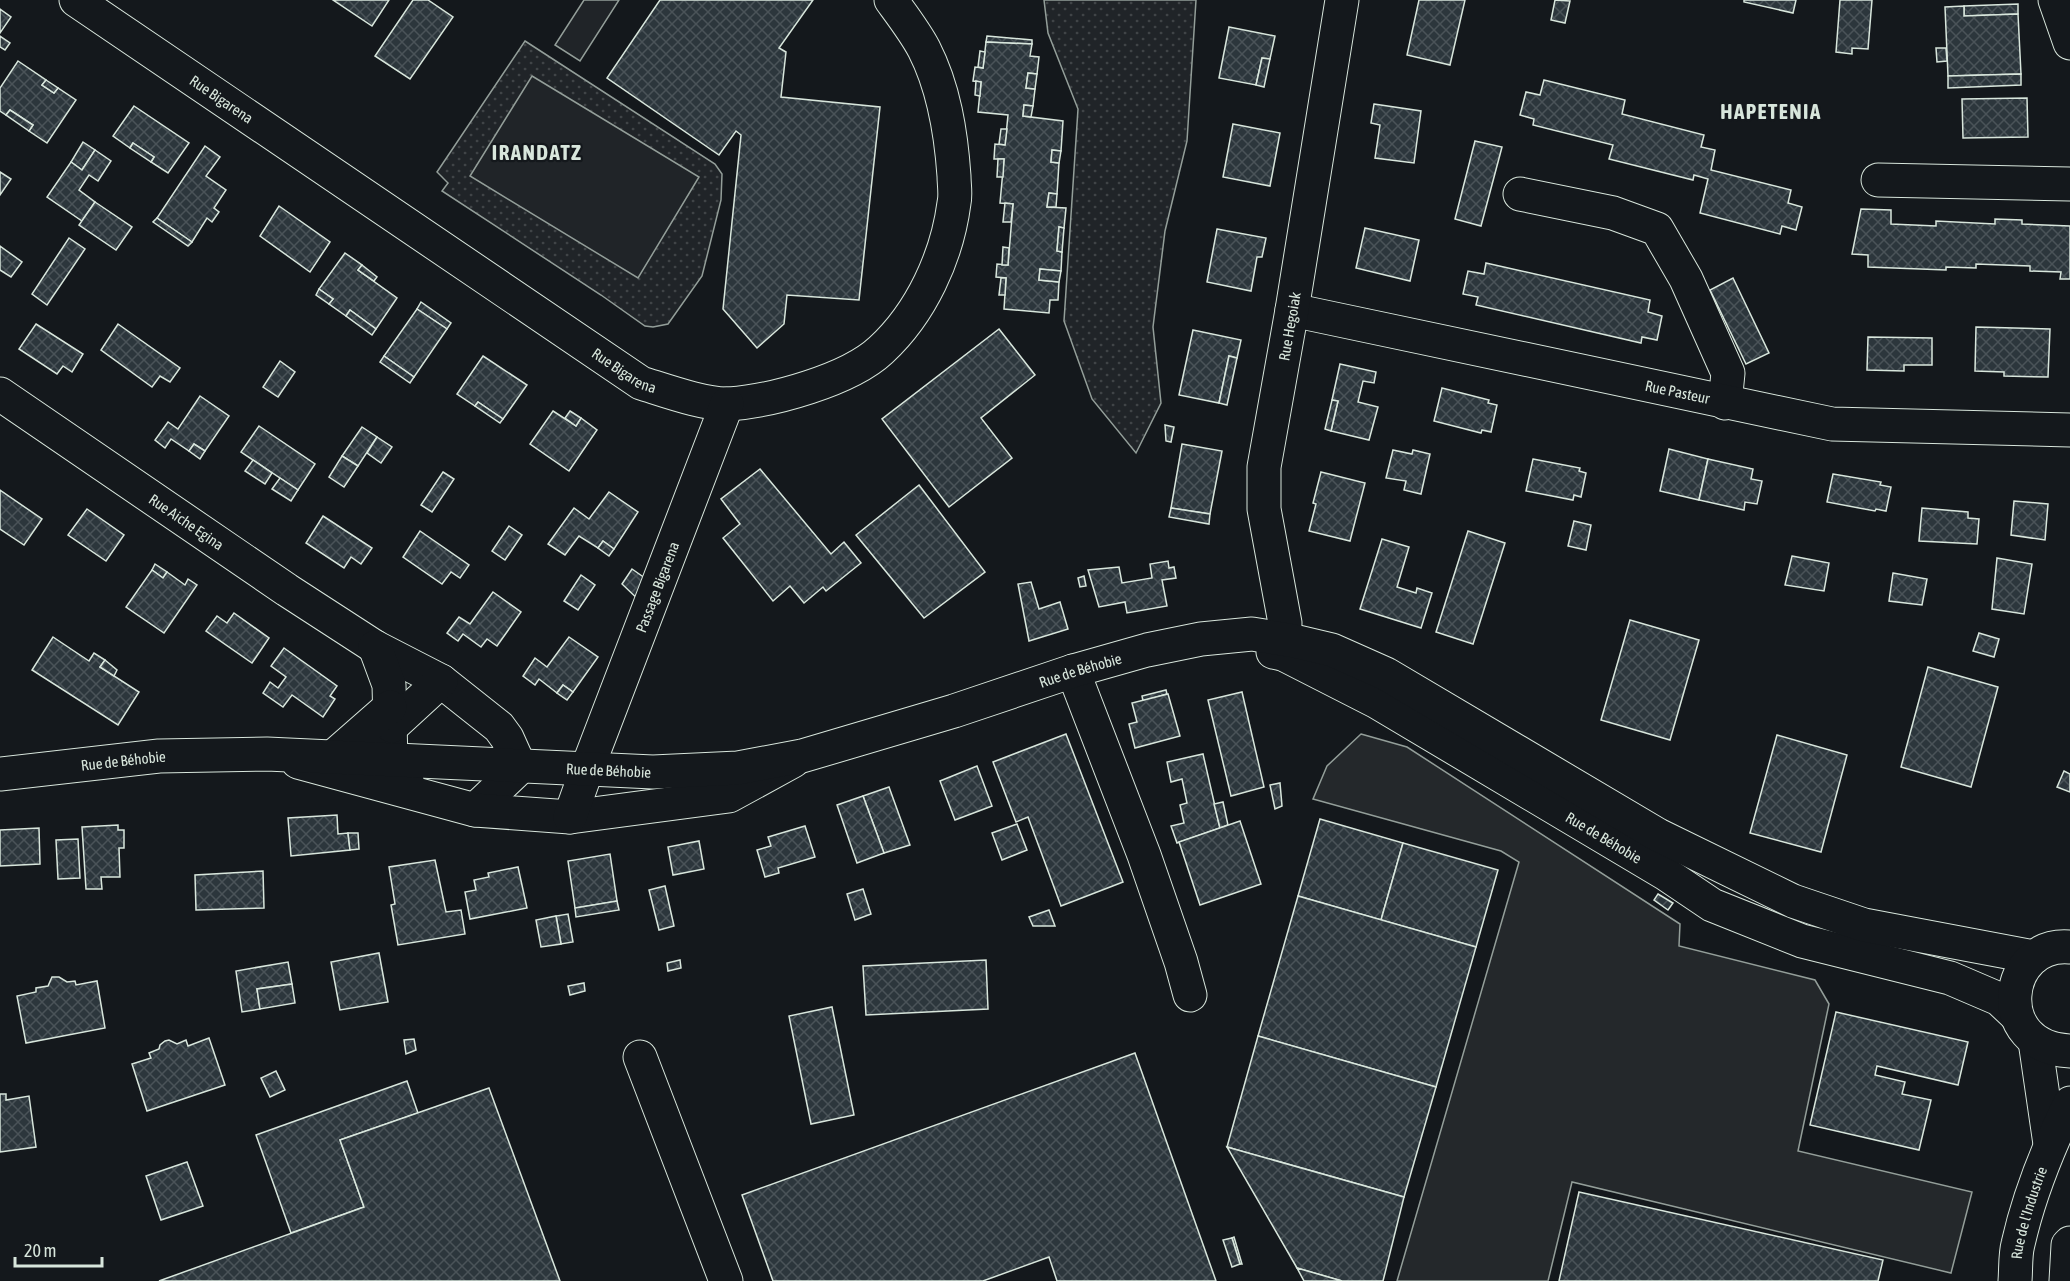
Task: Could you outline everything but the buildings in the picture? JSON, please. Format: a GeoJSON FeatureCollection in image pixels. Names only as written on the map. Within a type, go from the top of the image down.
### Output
{"type":"FeatureCollection","features":[{"type":"Feature","properties":{"kind":"street","name":"Rue Bigarena"},"geometry":{"type":"LineString","coordinates":[[76,0],[641,383],[683,396],[727,404],[786,394],[846,373],[880,351],[905,322],[929,288],[945,247],[955,201],[952,152],[943,96],[923,48],[891,0]]}},
{"type":"Feature","properties":{"kind":"street","name":"Rue Hegoiak"},"geometry":{"type":"LineString","coordinates":[[1284,647],[1285,623],[1264,509],[1264,467],[1342,0]]}},
{"type":"Feature","properties":{"kind":"street"},"geometry":{"type":"LineString","coordinates":[[2055,0],[2070,43]]}},
{"type":"Feature","properties":{"kind":"street"},"geometry":{"type":"LineString","coordinates":[[1878,180],[2070,184]]}},
{"type":"Feature","properties":{"kind":"street"},"geometry":{"type":"LineString","coordinates":[[1520,194],[1612,213],[1657,229],[1686,279],[1728,374],[1725,403]]}},
{"type":"Feature","properties":{"kind":"street","name":"Rue Pasteur"},"geometry":{"type":"LineString","coordinates":[[1292,310],[1832,424],[2070,430]]}},
{"type":"Feature","properties":{"kind":"street","name":"Rue Aiche Egina"},"geometry":{"type":"LineString","coordinates":[[0,394],[277,584],[375,647],[441,681],[499,728],[507,738],[520,767]]}},
{"type":"Feature","properties":{"kind":"street","name":"Passage Bigarena"},"geometry":{"type":"LineString","coordinates":[[570,817],[727,404]]}},
{"type":"Feature","properties":{"kind":"street","name":"Rue de Béhobie"},"geometry":{"type":"LineString","coordinates":[[0,774],[159,756],[267,754],[653,772],[738,768],[802,756],[954,711],[1073,671],[1147,650],[1201,639],[1332,650],[1386,674],[1658,835],[1793,901],[1864,924],[2034,957]]}},
{"type":"Feature","properties":{"kind":"street"},"geometry":{"type":"LineString","coordinates":[[375,647],[389,685],[391,761],[417,795]]}},
{"type":"Feature","properties":{"kind":"street","name":"Rue de Béhobie"},"geometry":{"type":"LineString","coordinates":[[1284,647],[1666,874],[1712,905],[1802,941],[1950,978],[1999,999],[2016,1015],[2024,1029],[2035,1041]]}},
{"type":"Feature","properties":{"kind":"street"},"geometry":{"type":"LineString","coordinates":[[1073,671],[1144,855],[1190,995]]}},
{"type":"Feature","properties":{"kind":"street"},"geometry":{"type":"LineString","coordinates":[[333,758],[441,681]]}},
{"type":"Feature","properties":{"kind":"street"},"geometry":{"type":"LineString","coordinates":[[267,754],[475,810],[570,817],[729,796],[802,756]]}},
{"type":"Feature","properties":{"kind":"street"},"geometry":{"type":"LineString","coordinates":[[475,810],[520,767]]}},
{"type":"Feature","properties":{"kind":"street"},"geometry":{"type":"LineString","coordinates":[[2016,1015],[2014,999],[2016,983],[2024,969],[2034,957],[2049,949],[2070,947]]}},
{"type":"Feature","properties":{"kind":"street"},"geometry":{"type":"LineString","coordinates":[[2035,1041],[2046,1047],[2070,1051]]}},
{"type":"Feature","properties":{"kind":"street","name":"Rue de l'Industrie"},"geometry":{"type":"LineString","coordinates":[[2035,1041],[2060,1145]]}},
{"type":"Feature","properties":{"kind":"street"},"geometry":{"type":"LineString","coordinates":[[640,1057],[726,1281]]}},
{"type":"Feature","properties":{"kind":"street","name":"Rue de l'Industrie"},"geometry":{"type":"LineString","coordinates":[[2015,1281],[2018,1246],[2060,1145],[2070,1103]]}},
{"type":"Feature","properties":{"kind":"street"},"geometry":{"type":"LineString","coordinates":[[2066,1281],[2070,1243]]}},
{"type":"Feature","properties":{"kind":"shaded area"},"geometry":{"type":"Polygon","coordinates":[[[584,0],[619,0],[580,61],[555,45],[584,0]]]}},
{"type":"Feature","properties":{"kind":"shaded area"},"geometry":{"type":"Polygon","coordinates":[[[1044,0],[1196,0],[1187,141],[1165,231],[1153,327],[1161,403],[1136,453],[1092,399],[1064,321],[1078,109],[1048,33],[1044,0]]]}},
{"type":"Feature","properties":{"kind":"shaded area"},"geometry":{"type":"Polygon","coordinates":[[[525,41],[715,164],[722,174],[721,200],[702,276],[668,324],[645,326],[442,191],[448,183],[437,172],[525,41]]]}},
{"type":"Feature","properties":{"kind":"shaded area"},"geometry":{"type":"Polygon","coordinates":[[[532,76],[699,177],[638,278],[470,176],[532,76]]]}},
{"type":"Feature","properties":{"kind":"shaded area"},"geometry":{"type":"Polygon","coordinates":[[[1361,734],[1407,747],[1680,924],[1679,946],[1815,980],[1829,1004],[1798,1151],[1972,1192],[1951,1273],[1572,1182],[1548,1281],[1397,1281],[1519,862],[1501,851],[1313,799],[1327,766],[1361,734]]]}},
{"type":"Feature","properties":{"kind":"district","name":"HAPETENIA"},"geometry":{"type":"Point","coordinates":[1771,111]}},
{"type":"Feature","properties":{"kind":"district","name":"IRANDATZ"},"geometry":{"type":"Point","coordinates":[537,152]}}]}
